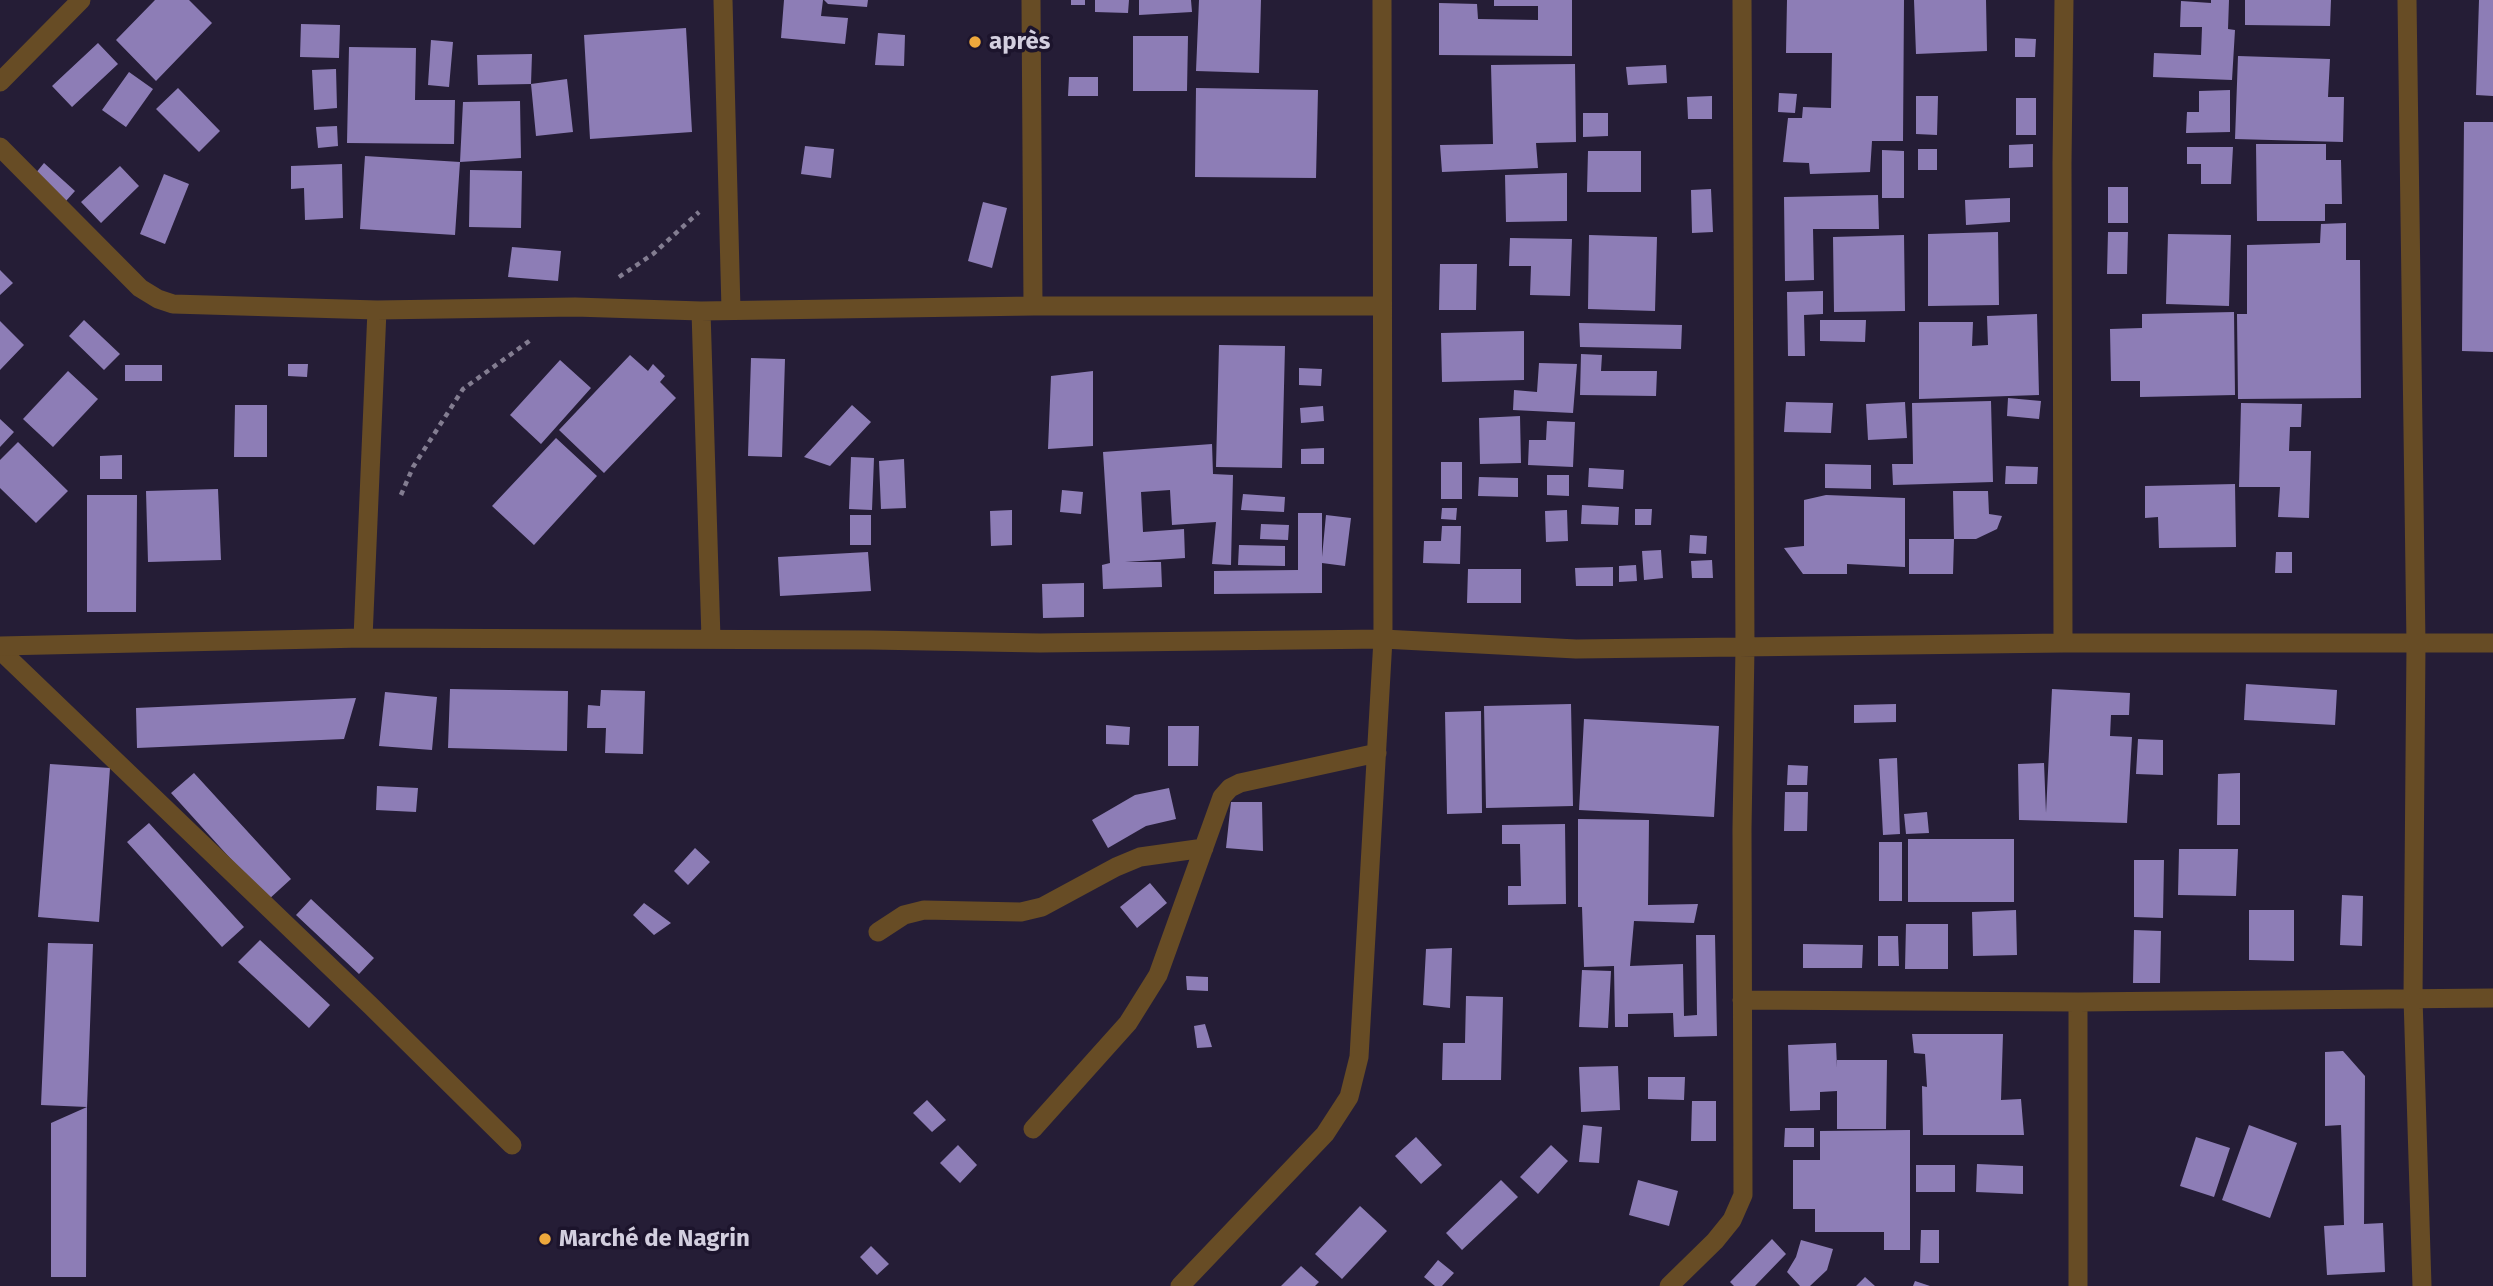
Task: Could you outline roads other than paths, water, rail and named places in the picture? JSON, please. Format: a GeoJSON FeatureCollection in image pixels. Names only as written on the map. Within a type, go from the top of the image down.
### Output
{"type":"FeatureCollection","features":[{"type":"Feature","properties":{"kind":"street"},"geometry":{"type":"LineString","coordinates":[[0,82],[81,0]]}},
{"type":"Feature","properties":{"kind":"street"},"geometry":{"type":"LineString","coordinates":[[723,0],[731,310]]}},
{"type":"Feature","properties":{"kind":"street"},"geometry":{"type":"LineString","coordinates":[[1031,0],[1033,306]]}},
{"type":"Feature","properties":{"kind":"street"},"geometry":{"type":"LineString","coordinates":[[1180,1286],[1325,1134],[1349,1097],[1361,1039],[1383,639],[1382,0]]}},
{"type":"Feature","properties":{"kind":"street"},"geometry":{"type":"LineString","coordinates":[[1669,1286],[1715,1241],[1732,1220],[1743,1195],[1745,647],[1742,0]]}},
{"type":"Feature","properties":{"kind":"street"},"geometry":{"type":"LineString","coordinates":[[2063,643],[2064,0]]}},
{"type":"Feature","properties":{"kind":"street"},"geometry":{"type":"LineString","coordinates":[[2407,0],[2416,644],[2413,998],[2422,1286]]}},
{"type":"Feature","properties":{"kind":"street"},"geometry":{"type":"LineString","coordinates":[[0,147],[140,288],[173,304],[377,310],[575,307],[701,311],[1033,306],[1382,306]]}},
{"type":"Feature","properties":{"kind":"street"},"geometry":{"type":"LineString","coordinates":[[363,638],[377,310]]}},
{"type":"Feature","properties":{"kind":"street"},"geometry":{"type":"LineString","coordinates":[[701,311],[711,639]]}},
{"type":"Feature","properties":{"kind":"street"},"geometry":{"type":"LineString","coordinates":[[0,648],[363,638],[1040,643],[1383,639],[1576,649],[2063,643],[2493,643]]}},
{"type":"Feature","properties":{"kind":"street"},"geometry":{"type":"LineString","coordinates":[[0,648],[512,1145]]}},
{"type":"Feature","properties":{"kind":"street"},"geometry":{"type":"LineString","coordinates":[[1033,1129],[1128,1023],[1158,975],[1222,797],[1240,783],[1377,753]]}},
{"type":"Feature","properties":{"kind":"street"},"geometry":{"type":"LineString","coordinates":[[878,932],[904,915],[923,910],[1021,912],[1042,907],[1140,857],[1204,848]]}},
{"type":"Feature","properties":{"kind":"street"},"geometry":{"type":"LineString","coordinates":[[1742,1000],[2078,1002],[2493,998]]}},
{"type":"Feature","properties":{"kind":"street"},"geometry":{"type":"LineString","coordinates":[[2078,1002],[2078,1286]]}},
{"type":"Feature","properties":{"kind":"place","name":"après"},"geometry":{"type":"Point","coordinates":[975,42]}},
{"type":"Feature","properties":{"kind":"place","name":"Marché de Nagrin"},"geometry":{"type":"Point","coordinates":[545,1239]}}]}
